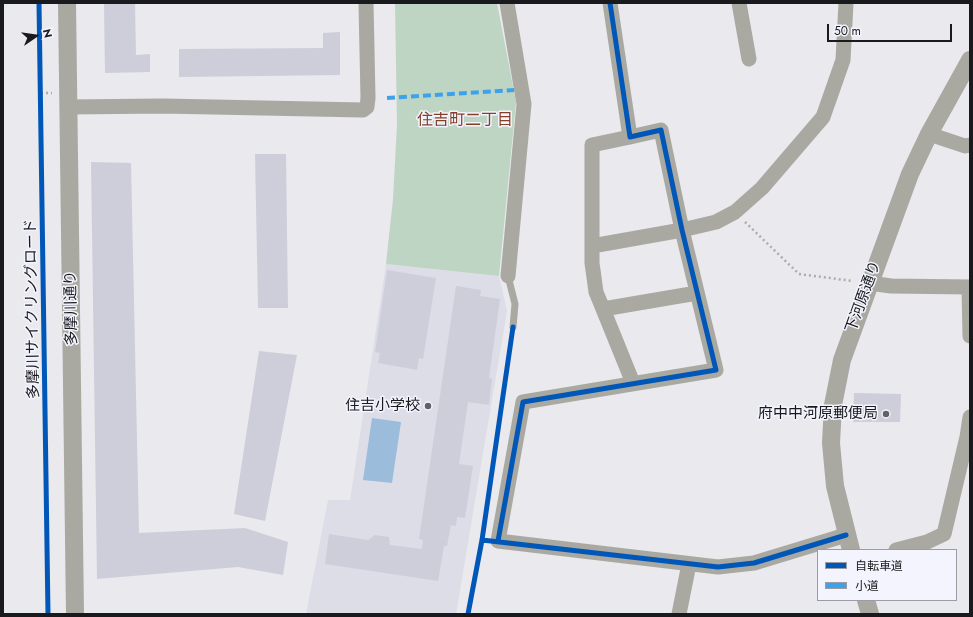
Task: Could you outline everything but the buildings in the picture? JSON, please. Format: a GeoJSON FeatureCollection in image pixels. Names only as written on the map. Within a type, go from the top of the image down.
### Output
{"type":"FeatureCollection","features":[{"type":"Feature","properties":{"kind":"street","name":"多摩川通り"},"geometry":{"type":"LineString","coordinates":[[67,3],[75,614]]}},
{"type":"Feature","properties":{"kind":"street"},"geometry":{"type":"LineString","coordinates":[[68,107],[163,106],[363,110],[367,107],[368,98],[366,3]]}},
{"type":"Feature","properties":{"kind":"street"},"geometry":{"type":"LineString","coordinates":[[507,3],[524,104],[508,276]]}},
{"type":"Feature","properties":{"kind":"street"},"geometry":{"type":"LineString","coordinates":[[610,3],[630,137]]}},
{"type":"Feature","properties":{"kind":"street"},"geometry":{"type":"LineString","coordinates":[[739,3],[749,59]]}},
{"type":"Feature","properties":{"kind":"street"},"geometry":{"type":"LineString","coordinates":[[592,246],[682,230],[716,222],[735,212],[762,188],[823,117],[843,60],[846,3]]}},
{"type":"Feature","properties":{"kind":"street","name":"下河原通り"},"geometry":{"type":"LineString","coordinates":[[848,542],[835,486],[831,443],[833,405],[842,360],[910,174],[929,134],[970,60]]}},
{"type":"Feature","properties":{"kind":"street"},"geometry":{"type":"LineString","coordinates":[[633,383],[596,292],[592,263],[592,145],[661,130],[682,230],[716,370],[523,402],[498,541],[689,564],[718,566],[754,563],[848,542]]}},
{"type":"Feature","properties":{"kind":"street"},"geometry":{"type":"LineString","coordinates":[[929,134],[964,146],[970,145]]}},
{"type":"Feature","properties":{"kind":"street"},"geometry":{"type":"LineString","coordinates":[[869,283],[891,286],[969,287],[970,336]]}},
{"type":"Feature","properties":{"kind":"street"},"geometry":{"type":"LineString","coordinates":[[603,309],[697,293]]}},
{"type":"Feature","properties":{"kind":"street"},"geometry":{"type":"LineString","coordinates":[[900,549],[927,542],[944,534],[967,437],[970,417]]}},
{"type":"Feature","properties":{"kind":"street"},"geometry":{"type":"LineString","coordinates":[[679,614],[689,564]]}},
{"type":"Feature","properties":{"kind":"street"},"geometry":{"type":"LineString","coordinates":[[866,601],[870,614]]}},
{"type":"Feature","properties":{"kind":"lane"},"geometry":{"type":"LineString","coordinates":[[508,276],[515,304],[513,327]]}},
{"type":"Feature","properties":{"kind":"path"},"geometry":{"type":"LineString","coordinates":[[41,86],[41,101]]}},
{"type":"Feature","properties":{"kind":"path"},"geometry":{"type":"LineString","coordinates":[[735,212],[799,274],[869,283]]}},
{"type":"Feature","properties":{"kind":"shaded area","name":"住吉小学校"},"geometry":{"type":"Polygon","coordinates":[[[386,264],[499,276],[507,311],[456,614],[306,614],[328,500],[350,500],[386,264]]]}},
{"type":"Feature","properties":{"kind":"green space"},"geometry":{"type":"Polygon","coordinates":[[[395,3],[497,3],[516,102],[499,276],[386,264],[393,199],[397,125],[395,3]]]}},
{"type":"Feature","properties":{"kind":"water"},"geometry":{"type":"Polygon","coordinates":[[[372,418],[401,422],[392,483],[363,480],[372,418]]]}},
{"type":"Feature","properties":{"kind":"marked path"},"geometry":{"type":"LineString","coordinates":[[387,98],[514,90]]}},
{"type":"Feature","properties":{"kind":"cycle path","name":"多摩川サイクリングロード"},"geometry":{"type":"LineString","coordinates":[[39,3],[48,614]]}},
{"type":"Feature","properties":{"kind":"cycle path"},"geometry":{"type":"LineString","coordinates":[[498,541],[523,402],[716,370],[682,230],[661,130],[630,137],[610,3]]}},
{"type":"Feature","properties":{"kind":"cycle path"},"geometry":{"type":"LineString","coordinates":[[468,614],[482,540],[513,327]]}},
{"type":"Feature","properties":{"kind":"cycle path"},"geometry":{"type":"LineString","coordinates":[[482,540],[718,567],[754,563],[846,535]]}},
{"type":"Feature","properties":{"kind":"place","name":"住吉小学校"},"geometry":{"type":"Point","coordinates":[428,406]}},
{"type":"Feature","properties":{"kind":"place","name":"府中中河原郵便局"},"geometry":{"type":"Point","coordinates":[886,414]}},
{"type":"Feature","properties":{"kind":"district","name":"住吉町二丁目"},"geometry":{"type":"Point","coordinates":[465,121]}}]}
